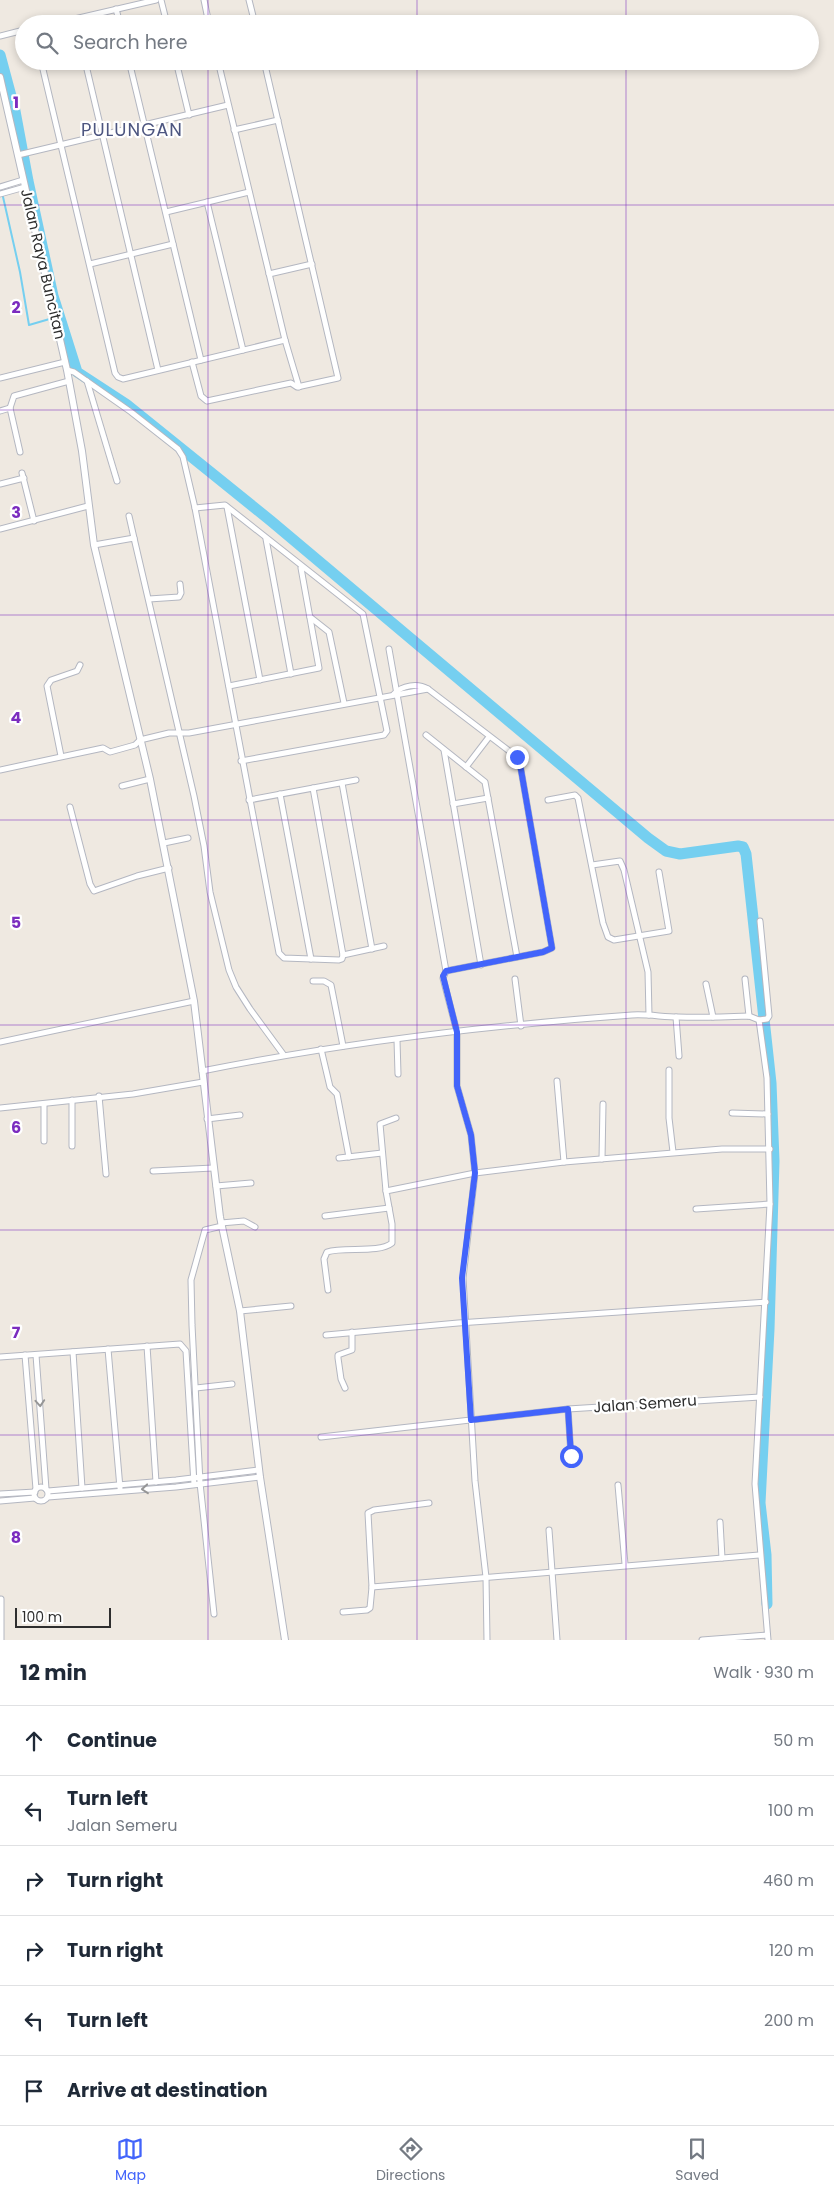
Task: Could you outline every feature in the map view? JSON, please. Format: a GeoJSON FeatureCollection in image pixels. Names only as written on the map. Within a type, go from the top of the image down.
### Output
{"type":"FeatureCollection","features":[{"type":"Feature","properties":{"kind":"street"},"geometry":{"type":"LineString","coordinates":[[97,15],[156,0]]}},
{"type":"Feature","properties":{"kind":"street"},"geometry":{"type":"LineString","coordinates":[[161,0],[165,15]]}},
{"type":"Feature","properties":{"kind":"street"},"geometry":{"type":"LineString","coordinates":[[204,0],[207,15]]}},
{"type":"Feature","properties":{"kind":"street"},"geometry":{"type":"LineString","coordinates":[[249,0],[253,15]]}},
{"type":"Feature","properties":{"kind":"street"},"geometry":{"type":"LineString","coordinates":[[116,9],[118,15]]}},
{"type":"Feature","properties":{"kind":"street"},"geometry":{"type":"LineString","coordinates":[[2,36],[15,32]]}},
{"type":"Feature","properties":{"kind":"street"},"geometry":{"type":"LineString","coordinates":[[43,70],[115,373],[118,378],[123,379],[285,340]]}},
{"type":"Feature","properties":{"kind":"street"},"geometry":{"type":"LineString","coordinates":[[87,70],[158,370]]}},
{"type":"Feature","properties":{"kind":"street"},"geometry":{"type":"LineString","coordinates":[[131,70],[201,360]]}},
{"type":"Feature","properties":{"kind":"street"},"geometry":{"type":"LineString","coordinates":[[178,70],[189,115]]}},
{"type":"Feature","properties":{"kind":"street"},"geometry":{"type":"LineString","coordinates":[[220,70],[298,387]]}},
{"type":"Feature","properties":{"kind":"street"},"geometry":{"type":"LineString","coordinates":[[192,362],[202,399],[207,401],[291,383],[298,387],[338,378],[266,70]]}},
{"type":"Feature","properties":{"kind":"street","name":"Jalan Raya Buncitan"},"geometry":{"type":"LineString","coordinates":[[0,77],[20,154],[24,184],[62,347],[62,363],[67,370],[66,381],[82,451],[85,507],[140,740],[145,780],[164,843],[194,1001],[213,1168],[221,1224],[240,1311],[260,1473],[285,1640]]}},
{"type":"Feature","properties":{"kind":"street"},"geometry":{"type":"LineString","coordinates":[[20,154],[228,105]]}},
{"type":"Feature","properties":{"kind":"street"},"geometry":{"type":"LineString","coordinates":[[234,130],[278,120]]}},
{"type":"Feature","properties":{"kind":"street"},"geometry":{"type":"LineString","coordinates":[[2,191],[24,184]]}},
{"type":"Feature","properties":{"kind":"street"},"geometry":{"type":"LineString","coordinates":[[166,212],[249,192]]}},
{"type":"Feature","properties":{"kind":"street"},"geometry":{"type":"LineString","coordinates":[[207,202],[243,350]]}},
{"type":"Feature","properties":{"kind":"street"},"geometry":{"type":"LineString","coordinates":[[90,264],[173,244]]}},
{"type":"Feature","properties":{"kind":"street"},"geometry":{"type":"LineString","coordinates":[[269,274],[312,264]]}},
{"type":"Feature","properties":{"kind":"street"},"geometry":{"type":"LineString","coordinates":[[0,378],[62,363]]}},
{"type":"Feature","properties":{"kind":"street"},"geometry":{"type":"LineString","coordinates":[[67,370],[74,372],[131,412],[178,449],[182,457],[195,508],[236,724],[241,761],[279,953],[284,958],[340,960],[343,955],[313,788]]}},
{"type":"Feature","properties":{"kind":"street"},"geometry":{"type":"LineString","coordinates":[[20,452],[10,408],[15,394],[66,381]]}},
{"type":"Feature","properties":{"kind":"street"},"geometry":{"type":"LineString","coordinates":[[86,381],[117,481]]}},
{"type":"Feature","properties":{"kind":"street"},"geometry":{"type":"LineString","coordinates":[[0,411],[10,408]]}},
{"type":"Feature","properties":{"kind":"street"},"geometry":{"type":"LineString","coordinates":[[0,484],[23,476],[34,521]]}},
{"type":"Feature","properties":{"kind":"street"},"geometry":{"type":"LineString","coordinates":[[195,508],[222,505],[226,507],[363,614],[382,696],[387,731],[384,735],[241,761]]}},
{"type":"Feature","properties":{"kind":"street"},"geometry":{"type":"LineString","coordinates":[[0,529],[85,507]]}},
{"type":"Feature","properties":{"kind":"street"},"geometry":{"type":"LineString","coordinates":[[226,507],[260,680]]}},
{"type":"Feature","properties":{"kind":"street"},"geometry":{"type":"LineString","coordinates":[[129,516],[204,846],[210,892],[229,970],[236,987],[280,1055]]}},
{"type":"Feature","properties":{"kind":"street"},"geometry":{"type":"LineString","coordinates":[[94,545],[134,538]]}},
{"type":"Feature","properties":{"kind":"street"},"geometry":{"type":"LineString","coordinates":[[266,538],[290,674]]}},
{"type":"Feature","properties":{"kind":"street"},"geometry":{"type":"LineString","coordinates":[[229,686],[319,668],[301,567]]}},
{"type":"Feature","properties":{"kind":"street"},"geometry":{"type":"LineString","coordinates":[[149,598],[179,597],[181,593],[180,584]]}},
{"type":"Feature","properties":{"kind":"street"},"geometry":{"type":"LineString","coordinates":[[310,617],[329,632],[344,703]]}},
{"type":"Feature","properties":{"kind":"street"},"geometry":{"type":"LineString","coordinates":[[389,648],[395,693],[446,971],[443,978],[453,1032],[457,1086],[471,1135],[472,1174],[463,1260],[462,1322],[467,1420],[486,1576],[487,1640]]}},
{"type":"Feature","properties":{"kind":"street"},"geometry":{"type":"LineString","coordinates":[[61,756],[46,686],[51,680],[77,671],[80,664]]}},
{"type":"Feature","properties":{"kind":"street"},"geometry":{"type":"LineString","coordinates":[[0,770],[103,748],[110,752],[135,746],[140,740],[178,732],[189,733],[395,693],[428,689],[519,760],[552,945],[549,950],[446,971]]}},
{"type":"Feature","properties":{"kind":"street"},"geometry":{"type":"LineString","coordinates":[[426,735],[484,780],[517,957]]}},
{"type":"Feature","properties":{"kind":"street"},"geometry":{"type":"LineString","coordinates":[[466,767],[489,737]]}},
{"type":"Feature","properties":{"kind":"street"},"geometry":{"type":"LineString","coordinates":[[444,750],[481,965]]}},
{"type":"Feature","properties":{"kind":"street"},"geometry":{"type":"LineString","coordinates":[[122,786],[145,780]]}},
{"type":"Feature","properties":{"kind":"street"},"geometry":{"type":"LineString","coordinates":[[249,800],[356,780]]}},
{"type":"Feature","properties":{"kind":"street"},"geometry":{"type":"LineString","coordinates":[[342,782],[372,949]]}},
{"type":"Feature","properties":{"kind":"street"},"geometry":{"type":"LineString","coordinates":[[280,794],[311,959]]}},
{"type":"Feature","properties":{"kind":"street"},"geometry":{"type":"LineString","coordinates":[[548,800],[575,795],[578,798],[603,923],[608,937],[614,940],[669,931],[659,872]]}},
{"type":"Feature","properties":{"kind":"street"},"geometry":{"type":"LineString","coordinates":[[453,804],[488,798]]}},
{"type":"Feature","properties":{"kind":"street"},"geometry":{"type":"LineString","coordinates":[[70,807],[90,884],[94,891],[137,876],[169,868]]}},
{"type":"Feature","properties":{"kind":"street"},"geometry":{"type":"LineString","coordinates":[[164,843],[188,838]]}},
{"type":"Feature","properties":{"kind":"street"},"geometry":{"type":"LineString","coordinates":[[592,865],[620,861],[624,870],[648,972],[649,1015]]}},
{"type":"Feature","properties":{"kind":"street"},"geometry":{"type":"LineString","coordinates":[[202,1071],[280,1055],[453,1032],[649,1015],[676,1017],[749,1016],[763,1020],[769,1016],[760,921]]}},
{"type":"Feature","properties":{"kind":"street"},"geometry":{"type":"LineString","coordinates":[[343,955],[384,946]]}},
{"type":"Feature","properties":{"kind":"street"},"geometry":{"type":"LineString","coordinates":[[515,979],[521,1026]]}},
{"type":"Feature","properties":{"kind":"street"},"geometry":{"type":"LineString","coordinates":[[745,979],[749,1016]]}},
{"type":"Feature","properties":{"kind":"street"},"geometry":{"type":"LineString","coordinates":[[312,981],[329,982],[335,999],[343,1046]]}},
{"type":"Feature","properties":{"kind":"street"},"geometry":{"type":"LineString","coordinates":[[706,984],[713,1017]]}},
{"type":"Feature","properties":{"kind":"street"},"geometry":{"type":"LineString","coordinates":[[0,1042],[194,1001]]}},
{"type":"Feature","properties":{"kind":"street"},"geometry":{"type":"LineString","coordinates":[[676,1017],[679,1056]]}},
{"type":"Feature","properties":{"kind":"street"},"geometry":{"type":"LineString","coordinates":[[702,1640],[767,1638],[759,1555],[755,1484],[770,1204],[770,1149],[763,1020]]}},
{"type":"Feature","properties":{"kind":"street"},"geometry":{"type":"LineString","coordinates":[[397,1040],[398,1074]]}},
{"type":"Feature","properties":{"kind":"street"},"geometry":{"type":"LineString","coordinates":[[321,1049],[330,1087],[338,1094],[349,1157]]}},
{"type":"Feature","properties":{"kind":"street"},"geometry":{"type":"LineString","coordinates":[[669,1070],[669,1118],[673,1152]]}},
{"type":"Feature","properties":{"kind":"street"},"geometry":{"type":"LineString","coordinates":[[557,1081],[564,1162]]}},
{"type":"Feature","properties":{"kind":"street"},"geometry":{"type":"LineString","coordinates":[[0,1108],[132,1094],[203,1082]]}},
{"type":"Feature","properties":{"kind":"street"},"geometry":{"type":"LineString","coordinates":[[99,1096],[106,1174]]}},
{"type":"Feature","properties":{"kind":"street"},"geometry":{"type":"LineString","coordinates":[[72,1100],[72,1146]]}},
{"type":"Feature","properties":{"kind":"street"},"geometry":{"type":"LineString","coordinates":[[44,1104],[44,1140]]}},
{"type":"Feature","properties":{"kind":"street"},"geometry":{"type":"LineString","coordinates":[[602,1159],[603,1104]]}},
{"type":"Feature","properties":{"kind":"street"},"geometry":{"type":"LineString","coordinates":[[732,1113],[768,1114]]}},
{"type":"Feature","properties":{"kind":"street"},"geometry":{"type":"LineString","coordinates":[[207,1119],[240,1114]]}},
{"type":"Feature","properties":{"kind":"street"},"geometry":{"type":"LineString","coordinates":[[328,1290],[324,1255],[330,1251],[389,1246],[392,1243],[393,1236],[386,1191],[380,1124],[396,1118]]}},
{"type":"Feature","properties":{"kind":"street"},"geometry":{"type":"LineString","coordinates":[[386,1191],[472,1174],[564,1162],[673,1152],[770,1149]]}},
{"type":"Feature","properties":{"kind":"street"},"geometry":{"type":"LineString","coordinates":[[339,1158],[382,1153]]}},
{"type":"Feature","properties":{"kind":"street"},"geometry":{"type":"LineString","coordinates":[[154,1171],[213,1168]]}},
{"type":"Feature","properties":{"kind":"street"},"geometry":{"type":"LineString","coordinates":[[216,1186],[251,1183]]}},
{"type":"Feature","properties":{"kind":"street"},"geometry":{"type":"LineString","coordinates":[[696,1209],[770,1204]]}},
{"type":"Feature","properties":{"kind":"street"},"geometry":{"type":"LineString","coordinates":[[325,1216],[389,1208]]}},
{"type":"Feature","properties":{"kind":"street"},"geometry":{"type":"LineString","coordinates":[[214,1614],[200,1484],[191,1280],[205,1230],[221,1224],[244,1221],[255,1227]]}},
{"type":"Feature","properties":{"kind":"street"},"geometry":{"type":"LineString","coordinates":[[326,1335],[462,1322],[766,1302]]}},
{"type":"Feature","properties":{"kind":"street"},"geometry":{"type":"LineString","coordinates":[[240,1311],[291,1306]]}},
{"type":"Feature","properties":{"kind":"street"},"geometry":{"type":"LineString","coordinates":[[345,1388],[341,1379],[338,1355],[352,1350],[352,1332]]}},
{"type":"Feature","properties":{"kind":"street"},"geometry":{"type":"LineString","coordinates":[[0,1357],[180,1344],[186,1351],[194,1484]]}},
{"type":"Feature","properties":{"kind":"street"},"geometry":{"type":"LineString","coordinates":[[147,1346],[156,1482]]}},
{"type":"Feature","properties":{"kind":"street"},"geometry":{"type":"LineString","coordinates":[[108,1349],[120,1492]]}},
{"type":"Feature","properties":{"kind":"street"},"geometry":{"type":"LineString","coordinates":[[74,1352],[82,1488]]}},
{"type":"Feature","properties":{"kind":"street"},"geometry":{"type":"LineString","coordinates":[[25,1355],[36,1493],[44,1501],[47,1492],[36,1355]]}},
{"type":"Feature","properties":{"kind":"street"},"geometry":{"type":"LineString","coordinates":[[196,1388],[232,1384]]}},
{"type":"Feature","properties":{"kind":"street","name":"Jalan Semeru"},"geometry":{"type":"LineString","coordinates":[[321,1437],[568,1409],[760,1397]]}},
{"type":"Feature","properties":{"kind":"street"},"geometry":{"type":"LineString","coordinates":[[568,1409],[571,1456]]}},
{"type":"Feature","properties":{"kind":"street"},"geometry":{"type":"LineString","coordinates":[[30,1424],[42,1423]]}},
{"type":"Feature","properties":{"kind":"street"},"geometry":{"type":"LineString","coordinates":[[241,1472],[242,1479]]}},
{"type":"Feature","properties":{"kind":"street"},"geometry":{"type":"LineString","coordinates":[[0,1501],[36,1493],[41,1487],[47,1492],[120,1492],[200,1484],[213,1478],[241,1472],[260,1473]]}},
{"type":"Feature","properties":{"kind":"street"},"geometry":{"type":"LineString","coordinates":[[47,1492],[200,1477],[242,1479],[260,1473]]}},
{"type":"Feature","properties":{"kind":"street"},"geometry":{"type":"LineString","coordinates":[[618,1485],[625,1564]]}},
{"type":"Feature","properties":{"kind":"street"},"geometry":{"type":"LineString","coordinates":[[0,1494],[36,1493]]}},
{"type":"Feature","properties":{"kind":"street"},"geometry":{"type":"LineString","coordinates":[[343,1612],[369,1609],[372,1603],[368,1512],[429,1503]]}},
{"type":"Feature","properties":{"kind":"street"},"geometry":{"type":"LineString","coordinates":[[720,1522],[722,1558]]}},
{"type":"Feature","properties":{"kind":"street"},"geometry":{"type":"LineString","coordinates":[[549,1530],[557,1640]]}},
{"type":"Feature","properties":{"kind":"street"},"geometry":{"type":"LineString","coordinates":[[372,1586],[625,1564],[759,1555]]}},
{"type":"Feature","properties":{"kind":"street"},"geometry":{"type":"LineString","coordinates":[[1,1600],[1,1640]]}},
{"type":"Feature","properties":{"kind":"waterway"},"geometry":{"type":"LineString","coordinates":[[0,55],[15,111],[53,296],[77,372],[126,404],[271,521],[648,838],[666,851],[680,854],[738,846],[743,847],[746,854],[771,1083],[774,1161],[769,1329],[760,1503],[766,1555],[767,1604]]}},
{"type":"Feature","properties":{"kind":"waterway"},"geometry":{"type":"LineString","coordinates":[[1,188],[20,272],[29,325],[53,318]]}},
{"type":"Feature","properties":{"kind":"district","name":"PULUNGAN"},"geometry":{"type":"Point","coordinates":[132,130]}},
{"type":"Feature","properties":{"kind":"route"},"geometry":{"type":"LineString","coordinates":[[517,757],[520,764],[548,916],[552,948],[543,952],[446,971],[443,976],[457,1032],[457,1086],[471,1135],[475,1173],[462,1278],[471,1420],[568,1409],[571,1456]]}}]}
